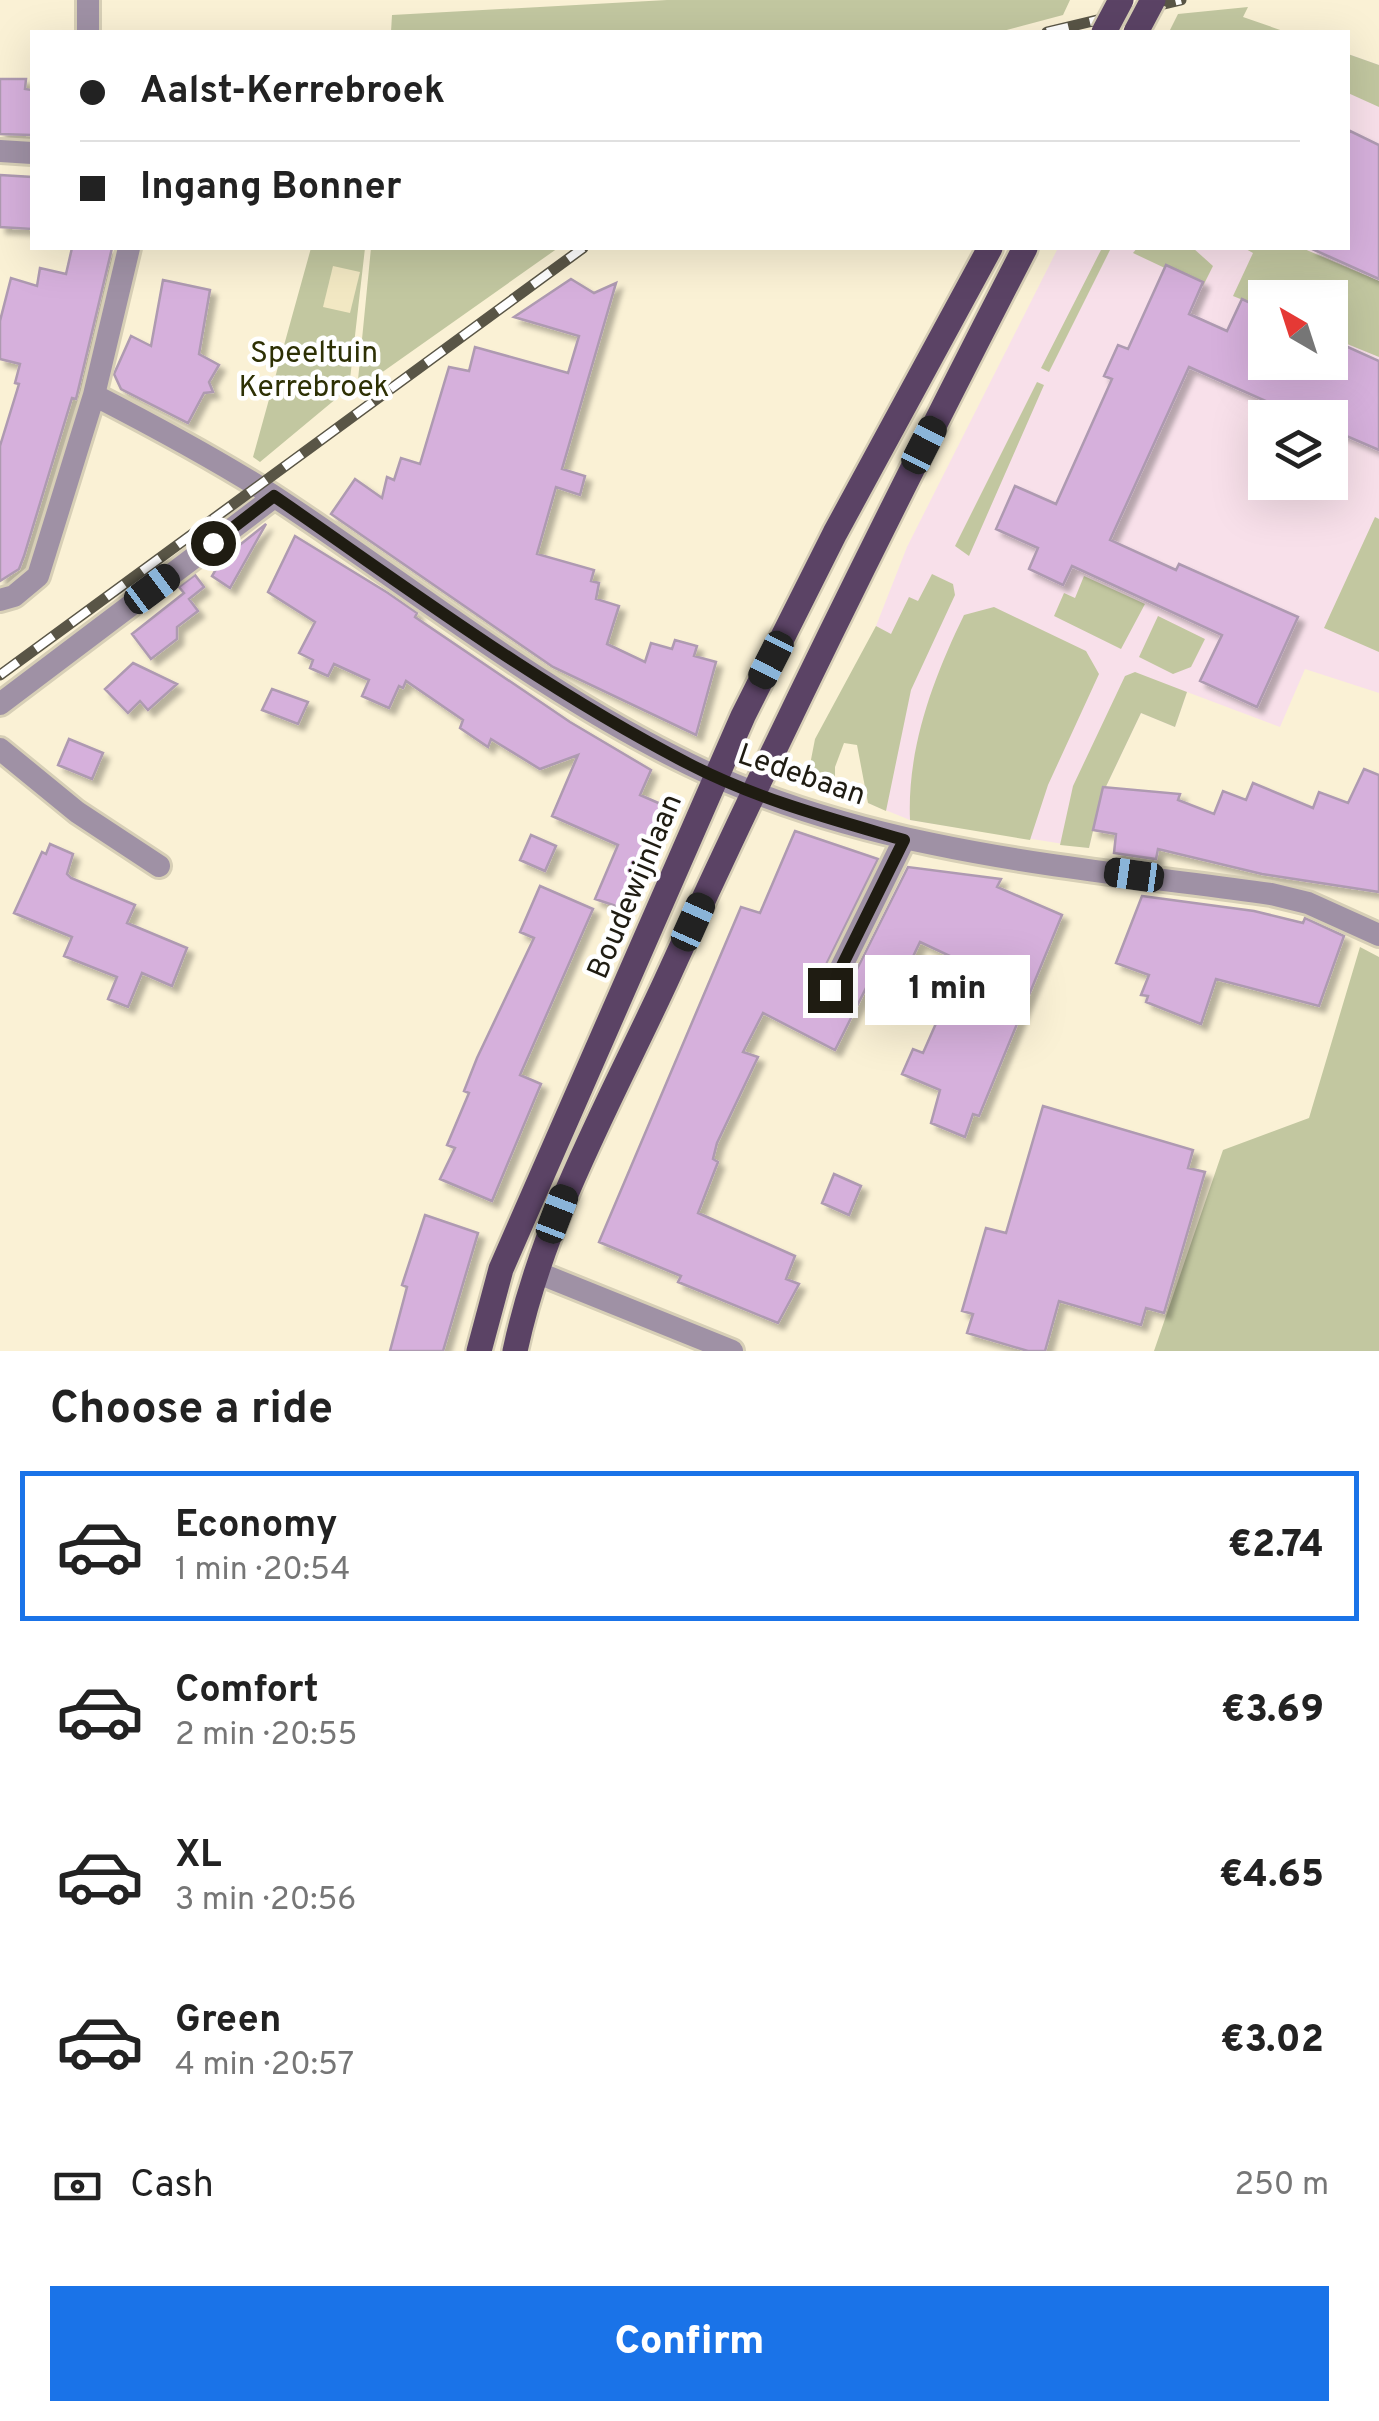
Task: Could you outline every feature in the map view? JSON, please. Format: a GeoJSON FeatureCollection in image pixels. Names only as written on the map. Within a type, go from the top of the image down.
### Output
{"type":"FeatureCollection","features":[{"type":"Feature","properties":{"kind":"main road"},"geometry":{"type":"LineString","coordinates":[[1105,30],[1121,0]]}},
{"type":"Feature","properties":{"kind":"main road"},"geometry":{"type":"LineString","coordinates":[[1137,30],[1153,0]]}},
{"type":"Feature","properties":{"kind":"main road","name":"Boudewijnlaan"},"geometry":{"type":"LineString","coordinates":[[479,1351],[501,1269],[716,776],[835,533],[989,250]]}},
{"type":"Feature","properties":{"kind":"main road"},"geometry":{"type":"LineString","coordinates":[[515,1351],[536,1272],[565,1193],[631,1046],[786,720],[1024,250]]}},
{"type":"Feature","properties":{"kind":"street"},"geometry":{"type":"LineString","coordinates":[[88,0],[88,30]]}},
{"type":"Feature","properties":{"kind":"street"},"geometry":{"type":"LineString","coordinates":[[0,150],[30,152]]}},
{"type":"Feature","properties":{"kind":"street"},"geometry":{"type":"LineString","coordinates":[[0,600],[14,596],[38,576],[94,395],[128,250]]}},
{"type":"Feature","properties":{"kind":"street","name":"Ledebaan"},"geometry":{"type":"LineString","coordinates":[[94,395],[274,496],[583,704],[716,776],[904,840],[1271,894],[1308,904],[1379,935]]}},
{"type":"Feature","properties":{"kind":"street"},"geometry":{"type":"LineString","coordinates":[[0,704],[274,496]]}},
{"type":"Feature","properties":{"kind":"street"},"geometry":{"type":"LineString","coordinates":[[0,749],[77,812],[160,866]]}},
{"type":"Feature","properties":{"kind":"street"},"geometry":{"type":"LineString","coordinates":[[830,990],[904,840]]}},
{"type":"Feature","properties":{"kind":"street"},"geometry":{"type":"LineString","coordinates":[[536,1272],[732,1351]]}},
{"type":"Feature","properties":{"kind":"shaded area"},"geometry":{"type":"Polygon","coordinates":[[[1350,55],[1379,65],[1379,693],[1305,669],[1280,727],[1187,692],[1175,727],[1141,713],[1101,797],[1089,848],[910,820],[868,803],[891,635],[876,626],[907,547],[1057,250],[1350,250],[1350,55]]]}},
{"type":"Feature","properties":{"kind":"green space"},"geometry":{"type":"Polygon","coordinates":[[[667,0],[1070,0],[1063,15],[1007,30],[391,30],[392,15],[667,0]]]}},
{"type":"Feature","properties":{"kind":"green space"},"geometry":{"type":"Polygon","coordinates":[[[1248,7],[1243,17],[1280,30],[1170,30],[1178,14],[1248,7]]]}},
{"type":"Feature","properties":{"kind":"green space"},"geometry":{"type":"Polygon","coordinates":[[[1350,55],[1379,65],[1379,107],[1350,94],[1350,55]]]}},
{"type":"Feature","properties":{"kind":"green space","name":"Speeltuin Kerrebroek"},"geometry":{"type":"Polygon","coordinates":[[[310,250],[365,250],[349,388],[260,462],[253,457],[310,250]]]}},
{"type":"Feature","properties":{"kind":"green space"},"geometry":{"type":"Polygon","coordinates":[[[371,250],[555,250],[357,390],[371,250]]]}},
{"type":"Feature","properties":{"kind":"green space"},"geometry":{"type":"Polygon","coordinates":[[[1101,250],[1110,250],[1049,372],[1041,368],[1101,250]]]}},
{"type":"Feature","properties":{"kind":"green space"},"geometry":{"type":"Polygon","coordinates":[[[1195,250],[1213,266],[1203,286],[1133,253],[1195,250]]]}},
{"type":"Feature","properties":{"kind":"green space"},"geometry":{"type":"Polygon","coordinates":[[[1248,250],[1307,250],[1379,281],[1379,357],[1348,344],[1348,280],[1248,280],[1248,302],[1233,296],[1253,253],[1248,250]]]}},
{"type":"Feature","properties":{"kind":"green space"},"geometry":{"type":"Polygon","coordinates":[[[1037,382],[1044,385],[969,556],[955,546],[1037,382]]]}},
{"type":"Feature","properties":{"kind":"green space"},"geometry":{"type":"Polygon","coordinates":[[[1375,517],[1379,519],[1379,652],[1324,628],[1375,517]]]}},
{"type":"Feature","properties":{"kind":"green space"},"geometry":{"type":"Polygon","coordinates":[[[932,574],[953,584],[955,595],[911,690],[886,811],[868,803],[857,745],[844,743],[835,767],[835,795],[809,770],[815,739],[876,626],[891,634],[909,597],[918,601],[932,574]]]}},
{"type":"Feature","properties":{"kind":"green space"},"geometry":{"type":"Polygon","coordinates":[[[1084,576],[1145,604],[1121,649],[1054,616],[1064,593],[1075,598],[1084,576]]]}},
{"type":"Feature","properties":{"kind":"green space"},"geometry":{"type":"Polygon","coordinates":[[[994,607],[1086,651],[1099,674],[1048,785],[1030,840],[910,820],[918,740],[942,664],[964,615],[994,607]]]}},
{"type":"Feature","properties":{"kind":"green space"},"geometry":{"type":"Polygon","coordinates":[[[1158,616],[1205,639],[1191,667],[1173,674],[1139,657],[1158,616]]]}},
{"type":"Feature","properties":{"kind":"green space"},"geometry":{"type":"Polygon","coordinates":[[[1135,672],[1187,692],[1175,727],[1141,713],[1101,797],[1089,848],[1060,845],[1073,786],[1125,676],[1135,672]]]}},
{"type":"Feature","properties":{"kind":"green space"},"geometry":{"type":"Polygon","coordinates":[[[1360,947],[1379,957],[1379,1351],[1154,1351],[1223,1150],[1309,1118],[1360,947]]]}},
{"type":"Feature","properties":{"kind":"sand"},"geometry":{"type":"Polygon","coordinates":[[[333,266],[360,272],[350,313],[323,307],[333,266]]]}},
{"type":"Feature","properties":{"kind":"building"},"geometry":{"type":"Polygon","coordinates":[[[0,79],[26,79],[25,89],[30,90],[30,135],[0,134],[0,79]]]}},
{"type":"Feature","properties":{"kind":"building"},"geometry":{"type":"Polygon","coordinates":[[[1350,131],[1379,145],[1379,279],[1314,250],[1350,250],[1350,131]]]}},
{"type":"Feature","properties":{"kind":"building"},"geometry":{"type":"Polygon","coordinates":[[[0,175],[30,177],[30,229],[0,227],[0,175]]]}},
{"type":"Feature","properties":{"kind":"building"},"geometry":{"type":"Polygon","coordinates":[[[72,250],[112,250],[76,399],[72,398],[24,556],[19,569],[0,581],[0,446],[19,384],[15,383],[20,364],[0,359],[0,321],[11,278],[37,286],[40,268],[66,274],[72,250]]]}},
{"type":"Feature","properties":{"kind":"building"},"geometry":{"type":"Polygon","coordinates":[[[1166,265],[1203,282],[1189,314],[1227,331],[1242,299],[1248,302],[1248,380],[1348,380],[1348,347],[1379,361],[1379,450],[1348,437],[1348,400],[1263,400],[1189,367],[1110,540],[1176,570],[1179,564],[1298,617],[1257,707],[1200,681],[1222,635],[1072,566],[1063,585],[1029,569],[1038,548],[996,529],[1015,486],[1056,504],[1112,379],[1104,376],[1118,345],[1128,349],[1166,265]]]}},
{"type":"Feature","properties":{"kind":"building"},"geometry":{"type":"Polygon","coordinates":[[[571,279],[594,293],[616,283],[562,469],[585,476],[580,495],[556,487],[537,554],[594,570],[591,581],[599,583],[596,599],[619,606],[607,644],[645,662],[651,643],[672,649],[675,640],[697,646],[694,656],[716,662],[696,735],[553,667],[331,514],[355,479],[382,498],[387,477],[394,480],[401,458],[420,464],[449,367],[469,371],[475,347],[568,373],[579,336],[514,317],[571,279]]]}},
{"type":"Feature","properties":{"kind":"building"},"geometry":{"type":"Polygon","coordinates":[[[163,280],[210,290],[199,354],[219,365],[209,382],[213,392],[204,393],[188,423],[121,389],[114,374],[131,336],[151,346],[163,280]]]}},
{"type":"Feature","properties":{"kind":"building"},"geometry":{"type":"Polygon","coordinates":[[[266,524],[230,588],[212,576],[222,559],[266,524]]]}},
{"type":"Feature","properties":{"kind":"building"},"geometry":{"type":"Polygon","coordinates":[[[295,536],[388,593],[417,613],[415,617],[570,722],[651,770],[640,795],[663,805],[619,907],[595,899],[618,845],[552,816],[578,755],[540,769],[491,739],[488,747],[460,728],[463,720],[406,681],[403,688],[399,686],[389,708],[362,696],[369,680],[334,664],[328,676],[310,668],[313,660],[299,653],[315,622],[268,592],[295,536]]]}},
{"type":"Feature","properties":{"kind":"building"},"geometry":{"type":"Polygon","coordinates":[[[195,575],[204,587],[189,599],[198,611],[177,627],[177,639],[151,659],[132,634],[184,593],[179,587],[195,575]]]}},
{"type":"Feature","properties":{"kind":"building"},"geometry":{"type":"Polygon","coordinates":[[[133,663],[177,684],[148,710],[140,701],[128,713],[105,689],[133,663]]]}},
{"type":"Feature","properties":{"kind":"building"},"geometry":{"type":"Polygon","coordinates":[[[272,689],[308,702],[298,724],[262,710],[272,689]]]}},
{"type":"Feature","properties":{"kind":"building"},"geometry":{"type":"Polygon","coordinates":[[[69,739],[103,753],[92,779],[58,765],[69,739]]]}},
{"type":"Feature","properties":{"kind":"building"},"geometry":{"type":"Polygon","coordinates":[[[1364,769],[1379,775],[1379,892],[1262,874],[1158,849],[1156,859],[1114,853],[1116,834],[1093,830],[1103,787],[1180,794],[1178,800],[1214,814],[1223,791],[1246,800],[1253,783],[1313,808],[1319,792],[1348,803],[1364,769]]]}},
{"type":"Feature","properties":{"kind":"building"},"geometry":{"type":"Polygon","coordinates":[[[795,831],[878,859],[817,983],[817,997],[824,1004],[837,1003],[843,997],[908,867],[1001,879],[997,887],[1062,915],[979,1116],[973,1114],[965,1137],[931,1123],[940,1090],[902,1074],[913,1049],[923,1053],[963,962],[920,942],[909,965],[881,958],[835,1050],[763,1013],[743,1052],[758,1057],[717,1143],[713,1159],[718,1162],[698,1213],[795,1256],[786,1279],[799,1284],[778,1323],[678,1282],[681,1276],[599,1242],[741,907],[760,913],[795,831]]]}},
{"type":"Feature","properties":{"kind":"building"},"geometry":{"type":"Polygon","coordinates":[[[531,835],[556,846],[545,871],[520,860],[531,835]]]}},
{"type":"Feature","properties":{"kind":"building"},"geometry":{"type":"Polygon","coordinates":[[[50,844],[73,854],[67,874],[71,878],[135,905],[127,923],[187,948],[172,986],[142,973],[128,1007],[108,999],[117,977],[64,956],[72,937],[14,913],[42,852],[46,854],[50,844]]]}},
{"type":"Feature","properties":{"kind":"building"},"geometry":{"type":"Polygon","coordinates":[[[540,886],[593,909],[520,1075],[541,1084],[492,1201],[440,1179],[455,1148],[447,1145],[469,1093],[464,1091],[534,938],[520,932],[540,886]]]}},
{"type":"Feature","properties":{"kind":"building"},"geometry":{"type":"Polygon","coordinates":[[[1142,896],[1254,911],[1303,923],[1305,918],[1344,936],[1319,1006],[1216,979],[1201,1024],[1146,1002],[1148,996],[1141,995],[1149,975],[1116,963],[1142,896]]]}},
{"type":"Feature","properties":{"kind":"building"},"geometry":{"type":"Polygon","coordinates":[[[1043,1106],[1193,1150],[1188,1168],[1205,1172],[1164,1313],[1146,1308],[1141,1325],[1059,1301],[1045,1351],[1028,1351],[967,1333],[973,1314],[962,1311],[986,1228],[1006,1233],[1043,1106]]]}},
{"type":"Feature","properties":{"kind":"building"},"geometry":{"type":"Polygon","coordinates":[[[834,1174],[861,1186],[849,1215],[822,1203],[834,1174]]]}},
{"type":"Feature","properties":{"kind":"building"},"geometry":{"type":"Polygon","coordinates":[[[425,1215],[478,1233],[443,1351],[390,1351],[407,1287],[402,1285],[425,1215]]]}},
{"type":"Feature","properties":{"kind":"railway"},"geometry":{"type":"LineString","coordinates":[[1055,30],[1181,0]]}},
{"type":"Feature","properties":{"kind":"railway"},"geometry":{"type":"LineString","coordinates":[[0,675],[580,250]]}},
{"type":"Feature","properties":{"kind":"route"},"geometry":{"type":"LineString","coordinates":[[213,543],[274,496],[519,663],[690,765],[792,806],[904,840],[830,990]]}}]}
